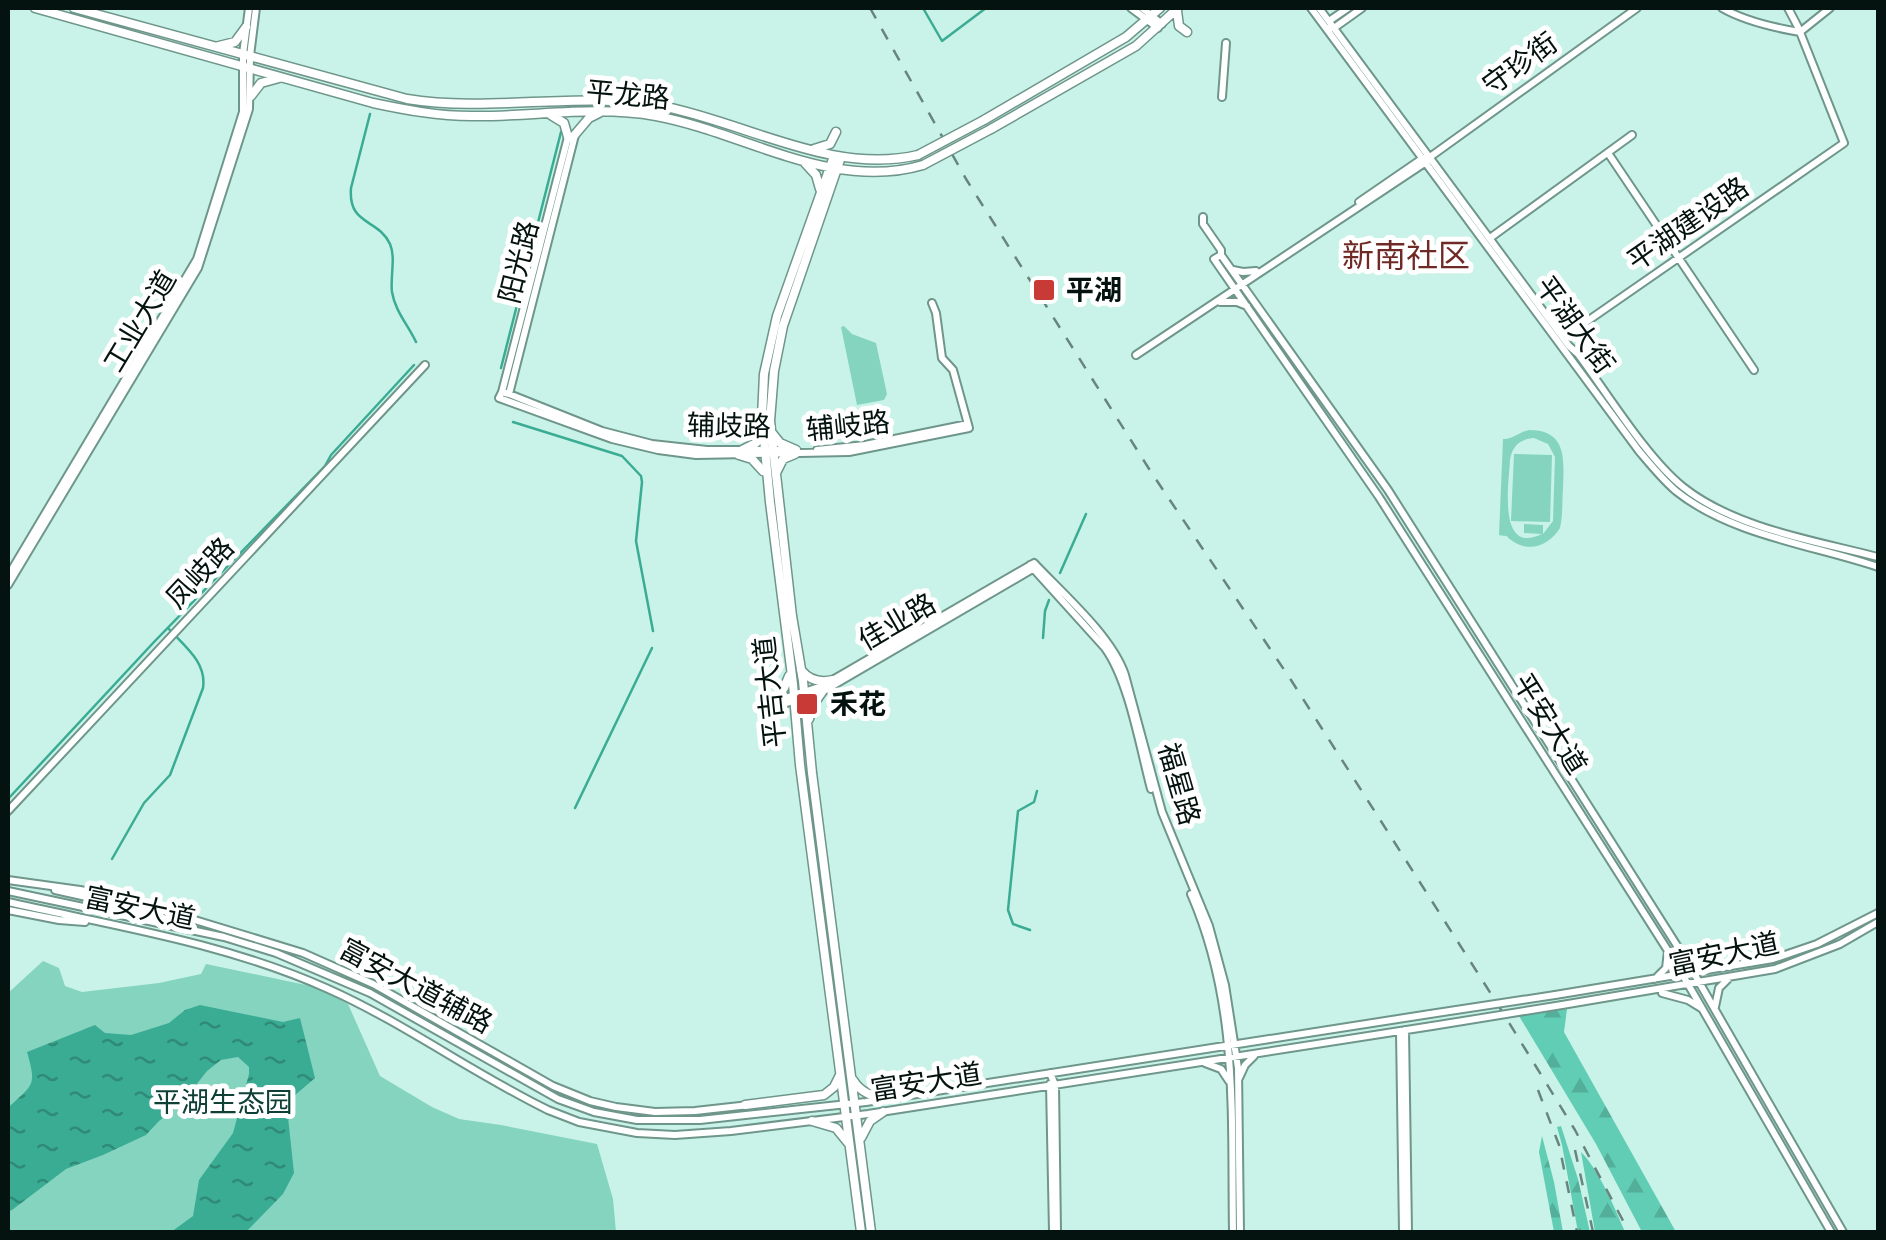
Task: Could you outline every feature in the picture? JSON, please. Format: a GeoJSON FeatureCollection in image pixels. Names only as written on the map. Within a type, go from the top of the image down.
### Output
{"type":"FeatureCollection","features":[{"type":"Feature","properties":{"kind":"main road","name":"平龙路"},"geometry":{"type":"LineString","coordinates":[[35,8],[373,103],[414,111],[473,116],[640,114],[667,118],[834,168],[885,171],[923,165],[1126,37],[1160,8]]}},
{"type":"Feature","properties":{"kind":"main road","name":"平龙路"},"geometry":{"type":"LineString","coordinates":[[74,8],[426,102],[608,102],[660,106],[837,156],[886,160],[918,155],[988,125],[1118,56],[1160,27],[1178,8]]}},
{"type":"Feature","properties":{"kind":"main road"},"geometry":{"type":"LineString","coordinates":[[214,46],[240,38],[252,8]]}},
{"type":"Feature","properties":{"kind":"main road"},"geometry":{"type":"LineString","coordinates":[[247,55],[252,8]]}},
{"type":"Feature","properties":{"kind":"main road"},"geometry":{"type":"LineString","coordinates":[[1132,8],[1160,27]]}},
{"type":"Feature","properties":{"kind":"main road"},"geometry":{"type":"LineString","coordinates":[[1142,8],[1149,18]]}},
{"type":"Feature","properties":{"kind":"main road"},"geometry":{"type":"LineString","coordinates":[[1178,8],[1177,20],[1186,35]]}},
{"type":"Feature","properties":{"kind":"main road","name":"平湖大街"},"geometry":{"type":"LineString","coordinates":[[1311,8],[1329,25]]}},
{"type":"Feature","properties":{"kind":"main road","name":"平湖大街"},"geometry":{"type":"LineString","coordinates":[[1319,8],[1560,337],[1578,354],[1639,438],[1682,486],[1703,500],[1764,527],[1878,557]]}},
{"type":"Feature","properties":{"kind":"main road"},"geometry":{"type":"LineString","coordinates":[[1329,25],[1348,8]]}},
{"type":"Feature","properties":{"kind":"main road"},"geometry":{"type":"LineString","coordinates":[[1329,25],[1362,8]]}},
{"type":"Feature","properties":{"kind":"main road","name":"守珍街"},"geometry":{"type":"LineString","coordinates":[[1136,355],[1426,159],[1637,8]]}},
{"type":"Feature","properties":{"kind":"main road"},"geometry":{"type":"LineString","coordinates":[[1722,8],[1800,32],[1830,8]]}},
{"type":"Feature","properties":{"kind":"main road"},"geometry":{"type":"LineString","coordinates":[[1788,8],[1800,32]]}},
{"type":"Feature","properties":{"kind":"main road"},"geometry":{"type":"LineString","coordinates":[[246,27],[247,55]]}},
{"type":"Feature","properties":{"kind":"main road","name":"平湖建设路"},"geometry":{"type":"LineString","coordinates":[[1560,337],[1844,142],[1800,32]]}},
{"type":"Feature","properties":{"kind":"main road"},"geometry":{"type":"LineString","coordinates":[[1222,97],[1226,43]]}},
{"type":"Feature","properties":{"kind":"main road","name":"工业大道"},"geometry":{"type":"LineString","coordinates":[[8,576],[197,259],[243,112],[247,55]]}},
{"type":"Feature","properties":{"kind":"main road","name":"工业大道"},"geometry":{"type":"LineString","coordinates":[[8,585],[198,268],[248,117],[251,96],[247,68]]}},
{"type":"Feature","properties":{"kind":"main road"},"geometry":{"type":"LineString","coordinates":[[251,96],[266,81],[287,78]]}},
{"type":"Feature","properties":{"kind":"main road"},"geometry":{"type":"LineString","coordinates":[[546,114],[564,123],[572,136],[589,118],[603,112]]}},
{"type":"Feature","properties":{"kind":"main road"},"geometry":{"type":"LineString","coordinates":[[810,149],[826,146],[836,132]]}},
{"type":"Feature","properties":{"kind":"main road","name":"阳光路"},"geometry":{"type":"LineString","coordinates":[[505,396],[572,136]]}},
{"type":"Feature","properties":{"kind":"main road"},"geometry":{"type":"LineString","coordinates":[[1490,238],[1632,136]]}},
{"type":"Feature","properties":{"kind":"main road"},"geometry":{"type":"LineString","coordinates":[[1608,153],[1754,370]]}},
{"type":"Feature","properties":{"kind":"main road","name":"平吉大道"},"geometry":{"type":"LineString","coordinates":[[767,427],[783,326],[837,156]]}},
{"type":"Feature","properties":{"kind":"main road"},"geometry":{"type":"LineString","coordinates":[[797,158],[816,175],[819,196]]}},
{"type":"Feature","properties":{"kind":"main road","name":"平湖大街"},"geometry":{"type":"LineString","coordinates":[[1426,159],[1490,238],[1639,451],[1677,492],[1736,524],[1878,567]]}},
{"type":"Feature","properties":{"kind":"main road","name":"平吉大道"},"geometry":{"type":"LineString","coordinates":[[834,168],[819,196],[784,294],[764,374],[771,479],[793,651],[805,696],[853,1079],[851,1151],[861,1232]]}},
{"type":"Feature","properties":{"kind":"main road","name":"平安大道"},"geometry":{"type":"LineString","coordinates":[[1203,220],[1221,250],[1218,257]]}},
{"type":"Feature","properties":{"kind":"main road","name":"平安大道"},"geometry":{"type":"LineString","coordinates":[[1218,257],[1232,270],[1238,286]]}},
{"type":"Feature","properties":{"kind":"main road","name":"平安大道"},"geometry":{"type":"LineString","coordinates":[[1218,257],[1398,526],[1683,975],[1832,1232]]}},
{"type":"Feature","properties":{"kind":"main road"},"geometry":{"type":"LineString","coordinates":[[1214,303],[1250,303],[1256,274],[1232,270]]}},
{"type":"Feature","properties":{"kind":"main road","name":"平安大道"},"geometry":{"type":"LineString","coordinates":[[1250,303],[1374,468],[1694,973],[1843,1232]]}},
{"type":"Feature","properties":{"kind":"main road","name":"辅歧路"},"geometry":{"type":"LineString","coordinates":[[795,452],[855,447],[969,426],[953,370],[942,358],[932,304]]}},
{"type":"Feature","properties":{"kind":"main road","name":"凤岐路"},"geometry":{"type":"LineString","coordinates":[[8,811],[425,365]]}},
{"type":"Feature","properties":{"kind":"main road","name":"辅歧路"},"geometry":{"type":"LineString","coordinates":[[505,396],[634,440],[683,448],[769,452]]}},
{"type":"Feature","properties":{"kind":"main road"},"geometry":{"type":"LineString","coordinates":[[767,427],[778,441],[795,452],[780,462],[771,479],[741,452],[756,442],[767,427]]}},
{"type":"Feature","properties":{"kind":"main road","name":"辅岐路"},"geometry":{"type":"LineString","coordinates":[[769,452],[795,452]]}},
{"type":"Feature","properties":{"kind":"main road"},"geometry":{"type":"LineString","coordinates":[[1398,526],[1407,520]]}},
{"type":"Feature","properties":{"kind":"main road","name":"佳业路"},"geometry":{"type":"LineString","coordinates":[[805,696],[1033,566]]}},
{"type":"Feature","properties":{"kind":"main road","name":"佳业路"},"geometry":{"type":"LineString","coordinates":[[774,704],[822,692],[1033,566]]}},
{"type":"Feature","properties":{"kind":"main road","name":"福星路"},"geometry":{"type":"LineString","coordinates":[[1033,566],[1105,648],[1117,668],[1160,820],[1210,944],[1232,1045],[1236,1232]]}},
{"type":"Feature","properties":{"kind":"main road","name":"平吉大道"},"geometry":{"type":"LineString","coordinates":[[793,651],[790,666],[798,743],[841,1065],[851,1103]]}},
{"type":"Feature","properties":{"kind":"main road"},"geometry":{"type":"LineString","coordinates":[[774,704],[787,683],[790,666]]}},
{"type":"Feature","properties":{"kind":"main road"},"geometry":{"type":"LineString","coordinates":[[801,670],[816,680],[832,680]]}},
{"type":"Feature","properties":{"kind":"main road"},"geometry":{"type":"LineString","coordinates":[[808,728],[811,710],[822,692]]}},
{"type":"Feature","properties":{"kind":"main road"},"geometry":{"type":"LineString","coordinates":[[798,743],[809,742]]}},
{"type":"Feature","properties":{"kind":"main road","name":"富安大道辅路"},"geometry":{"type":"LineString","coordinates":[[8,880],[129,900],[287,948],[373,984],[553,1086],[603,1104],[668,1112],[745,1105],[800,1109]]}},
{"type":"Feature","properties":{"kind":"main road"},"geometry":{"type":"LineString","coordinates":[[28,885],[118,904],[242,942]]}},
{"type":"Feature","properties":{"kind":"main road","name":"富安大道"},"geometry":{"type":"LineString","coordinates":[[8,891],[242,942],[305,964],[353,985],[570,1104],[637,1120],[700,1120],[851,1103],[1655,980],[1803,950],[1878,913]]}},
{"type":"Feature","properties":{"kind":"main road","name":"富安大道"},"geometry":{"type":"LineString","coordinates":[[8,902],[230,952],[304,978],[384,1016],[538,1105],[579,1122],[664,1135],[883,1112],[1700,984],[1788,965],[1840,944],[1878,922]]}},
{"type":"Feature","properties":{"kind":"main road"},"geometry":{"type":"LineString","coordinates":[[8,910],[103,923]]}},
{"type":"Feature","properties":{"kind":"main road"},"geometry":{"type":"LineString","coordinates":[[1655,980],[1666,968],[1667,950]]}},
{"type":"Feature","properties":{"kind":"main road"},"geometry":{"type":"LineString","coordinates":[[1680,951],[1700,962],[1730,967]]}},
{"type":"Feature","properties":{"kind":"main road"},"geometry":{"type":"LineString","coordinates":[[1717,1013],[1718,992],[1730,978]]}},
{"type":"Feature","properties":{"kind":"main road"},"geometry":{"type":"LineString","coordinates":[[1650,992],[1681,998],[1704,1012]]}},
{"type":"Feature","properties":{"kind":"main road"},"geometry":{"type":"LineString","coordinates":[[1403,1030],[1406,1232]]}},
{"type":"Feature","properties":{"kind":"main road"},"geometry":{"type":"LineString","coordinates":[[1282,1037],[1283,1049]]}},
{"type":"Feature","properties":{"kind":"main road"},"geometry":{"type":"LineString","coordinates":[[482,1046],[521,1078]]}},
{"type":"Feature","properties":{"kind":"main road"},"geometry":{"type":"LineString","coordinates":[[1198,1062],[1221,1069],[1234,1084],[1248,1060],[1262,1052]]}},
{"type":"Feature","properties":{"kind":"main road"},"geometry":{"type":"LineString","coordinates":[[1168,1055],[1170,1067]]}},
{"type":"Feature","properties":{"kind":"main road"},"geometry":{"type":"LineString","coordinates":[[745,1105],[824,1094],[838,1082],[841,1065]]}},
{"type":"Feature","properties":{"kind":"main road"},"geometry":{"type":"LineString","coordinates":[[1074,1069],[1077,1082]]}},
{"type":"Feature","properties":{"kind":"main road"},"geometry":{"type":"LineString","coordinates":[[1050,1073],[1055,1232]]}},
{"type":"Feature","properties":{"kind":"main road"},"geometry":{"type":"LineString","coordinates":[[1028,1076],[1030,1089]]}},
{"type":"Feature","properties":{"kind":"main road"},"geometry":{"type":"LineString","coordinates":[[853,1079],[868,1094],[887,1098]]}},
{"type":"Feature","properties":{"kind":"main road"},"geometry":{"type":"LineString","coordinates":[[861,1142],[870,1121],[883,1112]]}},
{"type":"Feature","properties":{"kind":"main road","name":"平吉大道"},"geometry":{"type":"LineString","coordinates":[[852,1116],[861,1142],[872,1232]]}},
{"type":"Feature","properties":{"kind":"main road"},"geometry":{"type":"LineString","coordinates":[[812,1121],[836,1128],[848,1140],[851,1151]]}},
{"type":"Feature","properties":{"kind":"green space"},"geometry":{"type":"Polygon","coordinates":[[[841,327],[852,334],[876,343],[887,394],[884,400],[857,405],[841,327]]]}},
{"type":"Feature","properties":{"kind":"green space"},"geometry":{"type":"Polygon","coordinates":[[[1529,430],[1541,431],[1557,441],[1563,467],[1560,528],[1546,542],[1534,547],[1499,535],[1503,439],[1529,430]],[[1534,438],[1525,440],[1511,455],[1509,514],[1518,535],[1528,538],[1542,534],[1524,533],[1524,524],[1543,525],[1543,534],[1553,521],[1555,457],[1548,444],[1534,438]]]}},
{"type":"Feature","properties":{"kind":"green space"},"geometry":{"type":"Polygon","coordinates":[[[1514,454],[1552,455],[1550,522],[1511,521],[1514,454]]]}},
{"type":"Feature","properties":{"kind":"green space","name":"平湖生态园"},"geometry":{"type":"Polygon","coordinates":[[[43,961],[59,968],[65,986],[82,992],[201,974],[206,964],[320,988],[348,1004],[380,1076],[432,1107],[459,1119],[597,1144],[613,1199],[616,1232],[8,1232],[8,993],[43,961]]]}},
{"type":"Feature","properties":{"kind":"green space"},"geometry":{"type":"Polygon","coordinates":[[[1567,1009],[1564,1032],[1676,1232],[1642,1232],[1596,1144],[1519,1016],[1567,1009]]]}},
{"type":"Feature","properties":{"kind":"green space"},"geometry":{"type":"Polygon","coordinates":[[[1561,1126],[1590,1232],[1578,1232],[1557,1127],[1561,1126]]]}},
{"type":"Feature","properties":{"kind":"green space"},"geometry":{"type":"Polygon","coordinates":[[[1542,1136],[1563,1232],[1554,1232],[1539,1152],[1542,1136]]]}},
{"type":"Feature","properties":{"kind":"green space"},"geometry":{"type":"Polygon","coordinates":[[[1581,1152],[1600,1179],[1625,1232],[1595,1232],[1581,1152]]]}},
{"type":"Feature","properties":{"kind":"water"},"geometry":{"type":"Polygon","coordinates":[[[200,1005],[283,1022],[300,1018],[315,1078],[294,1096],[288,1117],[294,1173],[283,1194],[246,1232],[171,1232],[193,1216],[199,1180],[233,1133],[249,1074],[249,1067],[238,1057],[221,1060],[207,1071],[181,1104],[146,1135],[66,1169],[8,1211],[8,1108],[31,1084],[27,1052],[95,1025],[105,1033],[131,1035],[169,1023],[185,1010],[200,1005]]]}},
{"type":"Feature","properties":{"kind":"waterway"},"geometry":{"type":"LineString","coordinates":[[923,8],[942,41],[986,8]]}},
{"type":"Feature","properties":{"kind":"waterway"},"geometry":{"type":"LineString","coordinates":[[370,114],[351,200],[359,216],[390,244],[394,299],[416,342]]}},
{"type":"Feature","properties":{"kind":"waterway"},"geometry":{"type":"LineString","coordinates":[[501,368],[561,132]]}},
{"type":"Feature","properties":{"kind":"waterway"},"geometry":{"type":"LineString","coordinates":[[8,799],[325,466],[414,365]]}},
{"type":"Feature","properties":{"kind":"waterway"},"geometry":{"type":"LineString","coordinates":[[513,422],[622,456],[641,476],[636,541],[653,631]]}},
{"type":"Feature","properties":{"kind":"waterway"},"geometry":{"type":"LineString","coordinates":[[1060,573],[1086,514]]}},
{"type":"Feature","properties":{"kind":"waterway"},"geometry":{"type":"LineString","coordinates":[[1043,638],[1049,600]]}},
{"type":"Feature","properties":{"kind":"waterway"},"geometry":{"type":"LineString","coordinates":[[112,859],[144,803],[170,775],[203,688],[198,662],[168,628]]}},
{"type":"Feature","properties":{"kind":"waterway"},"geometry":{"type":"LineString","coordinates":[[575,808],[652,648]]}},
{"type":"Feature","properties":{"kind":"waterway"},"geometry":{"type":"LineString","coordinates":[[1030,930],[1013,924],[1008,910],[1018,811],[1034,802],[1037,791]]}},
{"type":"Feature","properties":{"kind":"railway"},"geometry":{"type":"LineString","coordinates":[[870,8],[966,179],[1151,472],[1291,680],[1500,1008],[1575,1130],[1629,1232]]}},
{"type":"Feature","properties":{"kind":"railway"},"geometry":{"type":"LineString","coordinates":[[1538,1090],[1559,1145],[1577,1232]]}},
{"type":"Feature","properties":{"kind":"railway"},"geometry":{"type":"LineString","coordinates":[[1575,1150],[1593,1232]]}},
{"type":"Feature","properties":{"kind":"place","name":"平湖"},"geometry":{"type":"Point","coordinates":[1044,290]}},
{"type":"Feature","properties":{"kind":"place","name":"禾花"},"geometry":{"type":"Point","coordinates":[807,704]}},
{"type":"Feature","properties":{"kind":"district","name":"新南社区"},"geometry":{"type":"Point","coordinates":[1406,256]}}]}
